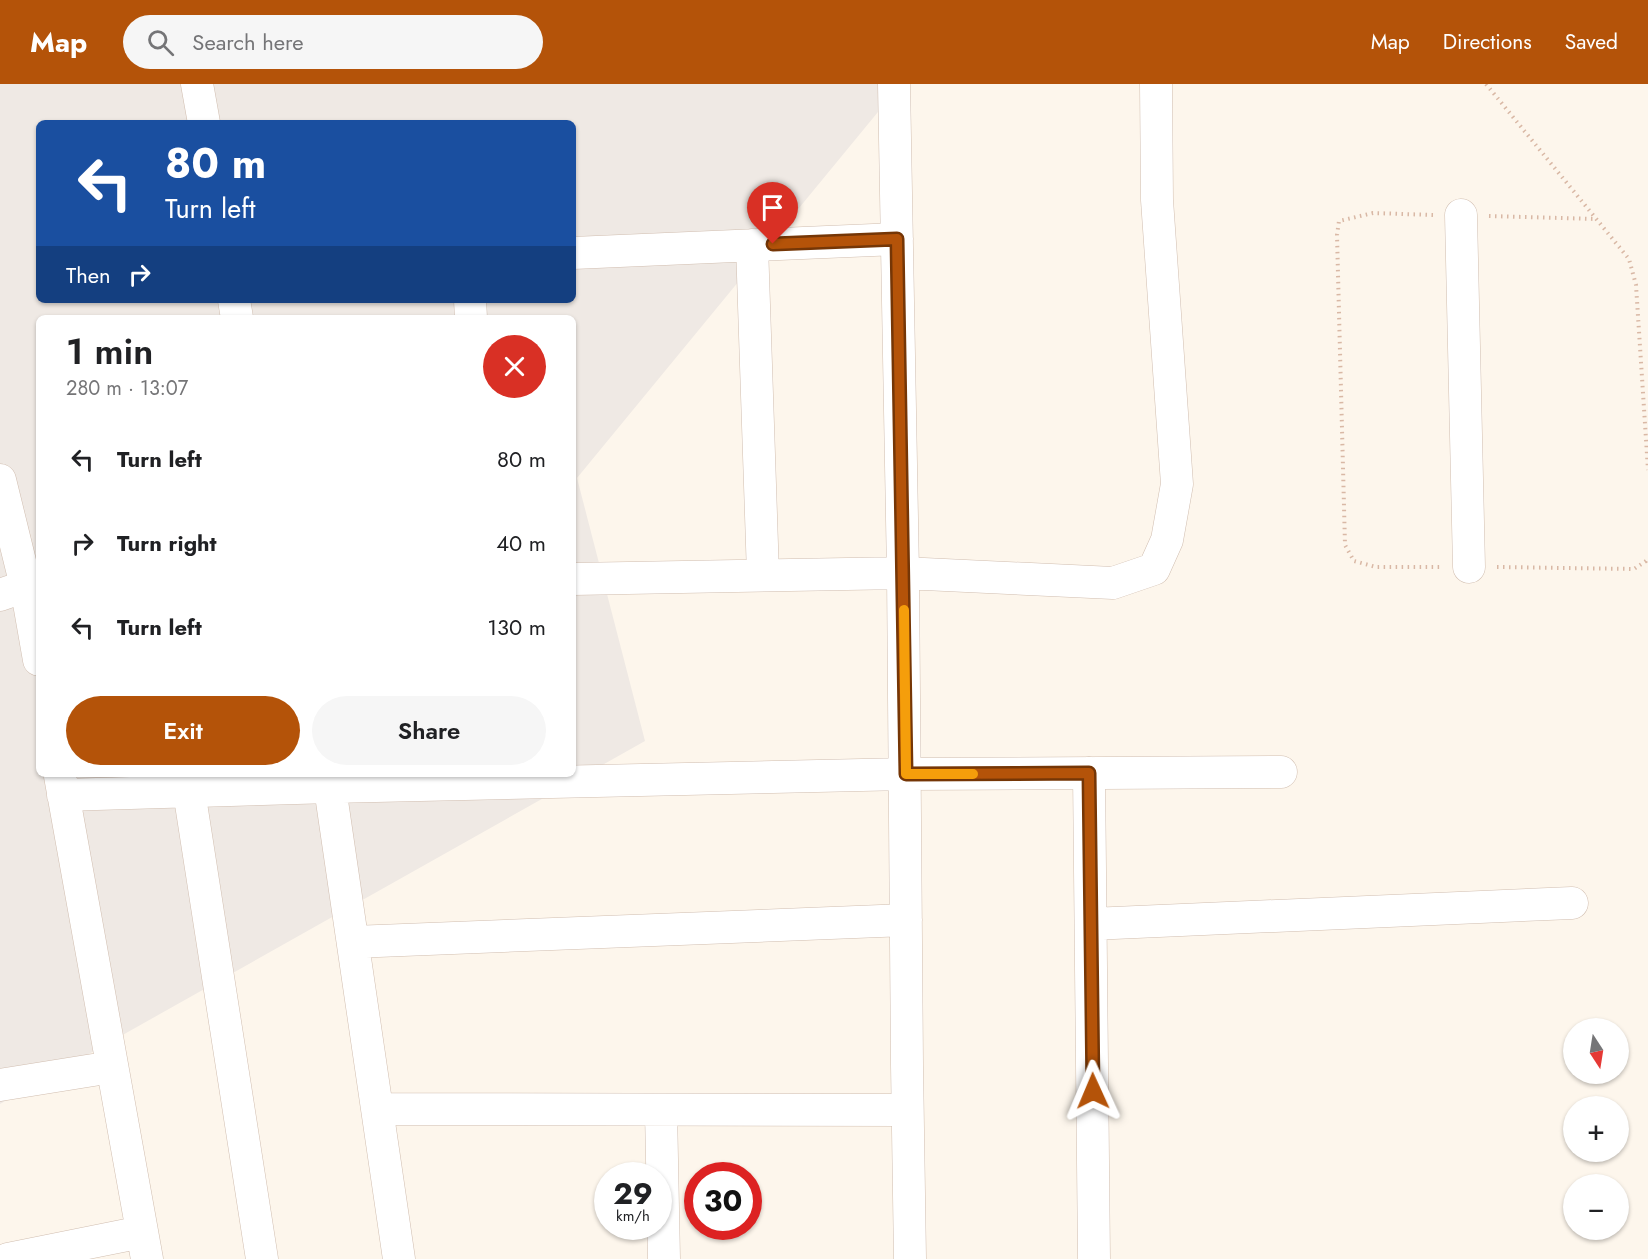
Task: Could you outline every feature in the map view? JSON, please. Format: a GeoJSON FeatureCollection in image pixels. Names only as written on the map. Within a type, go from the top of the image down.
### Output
{"type":"FeatureCollection","features":[{"type":"Feature","properties":{"kind":"street"},"geometry":{"type":"LineString","coordinates":[[197,84],[203,120]]}},
{"type":"Feature","properties":{"kind":"street"},"geometry":{"type":"LineString","coordinates":[[894,84],[906,774],[910,1259]]}},
{"type":"Feature","properties":{"kind":"street"},"geometry":{"type":"LineString","coordinates":[[576,579],[903,573],[1113,582],[1154,569],[1167,540],[1177,484],[1157,200],[1156,84]]}},
{"type":"Feature","properties":{"kind":"street"},"geometry":{"type":"LineString","coordinates":[[1461,215],[1469,567]]}},
{"type":"Feature","properties":{"kind":"street"},"geometry":{"type":"LineString","coordinates":[[576,253],[897,239]]}},
{"type":"Feature","properties":{"kind":"street"},"geometry":{"type":"LineString","coordinates":[[752,245],[763,575]]}},
{"type":"Feature","properties":{"kind":"street"},"geometry":{"type":"LineString","coordinates":[[0,480],[13,591],[36,652]]}},
{"type":"Feature","properties":{"kind":"street"},"geometry":{"type":"LineString","coordinates":[[8,1259],[144,1245],[62,784],[189,791],[329,780],[1281,772]]}},
{"type":"Feature","properties":{"kind":"street"},"geometry":{"type":"LineString","coordinates":[[1089,773],[1094,1259]]}},
{"type":"Feature","properties":{"kind":"street"},"geometry":{"type":"LineString","coordinates":[[329,780],[399,1259]]}},
{"type":"Feature","properties":{"kind":"street"},"geometry":{"type":"LineString","coordinates":[[189,791],[262,1259]]}},
{"type":"Feature","properties":{"kind":"street"},"geometry":{"type":"LineString","coordinates":[[1091,924],[1572,903]]}},
{"type":"Feature","properties":{"kind":"street"},"geometry":{"type":"LineString","coordinates":[[353,942],[906,920]]}},
{"type":"Feature","properties":{"kind":"street"},"geometry":{"type":"LineString","coordinates":[[0,1085],[112,1066]]}},
{"type":"Feature","properties":{"kind":"street"},"geometry":{"type":"LineString","coordinates":[[377,1109],[907,1110]]}},
{"type":"Feature","properties":{"kind":"street"},"geometry":{"type":"LineString","coordinates":[[661,1110],[664,1259]]}},
{"type":"Feature","properties":{"kind":"path"},"geometry":{"type":"LineString","coordinates":[[1486,84],[1629,259],[1635,285],[1648,470]]}},
{"type":"Feature","properties":{"kind":"path"},"geometry":{"type":"LineString","coordinates":[[1596,219],[1373,213],[1339,220],[1336,235],[1345,545],[1354,561],[1376,567],[1634,569],[1648,557]]}},
{"type":"Feature","properties":{"kind":"shaded area"},"geometry":{"type":"Polygon","coordinates":[[[0,84],[901,84],[577,478],[645,741],[0,1104],[0,84]]]}},
{"type":"Feature","properties":{"kind":"slow traffic"},"geometry":{"type":"LineString","coordinates":[[904,610],[906,774],[973,774]]}},
{"type":"Feature","properties":{"kind":"route"},"geometry":{"type":"LineString","coordinates":[[773,244],[897,239],[906,774],[1089,773],[1093,1091]]}}]}
